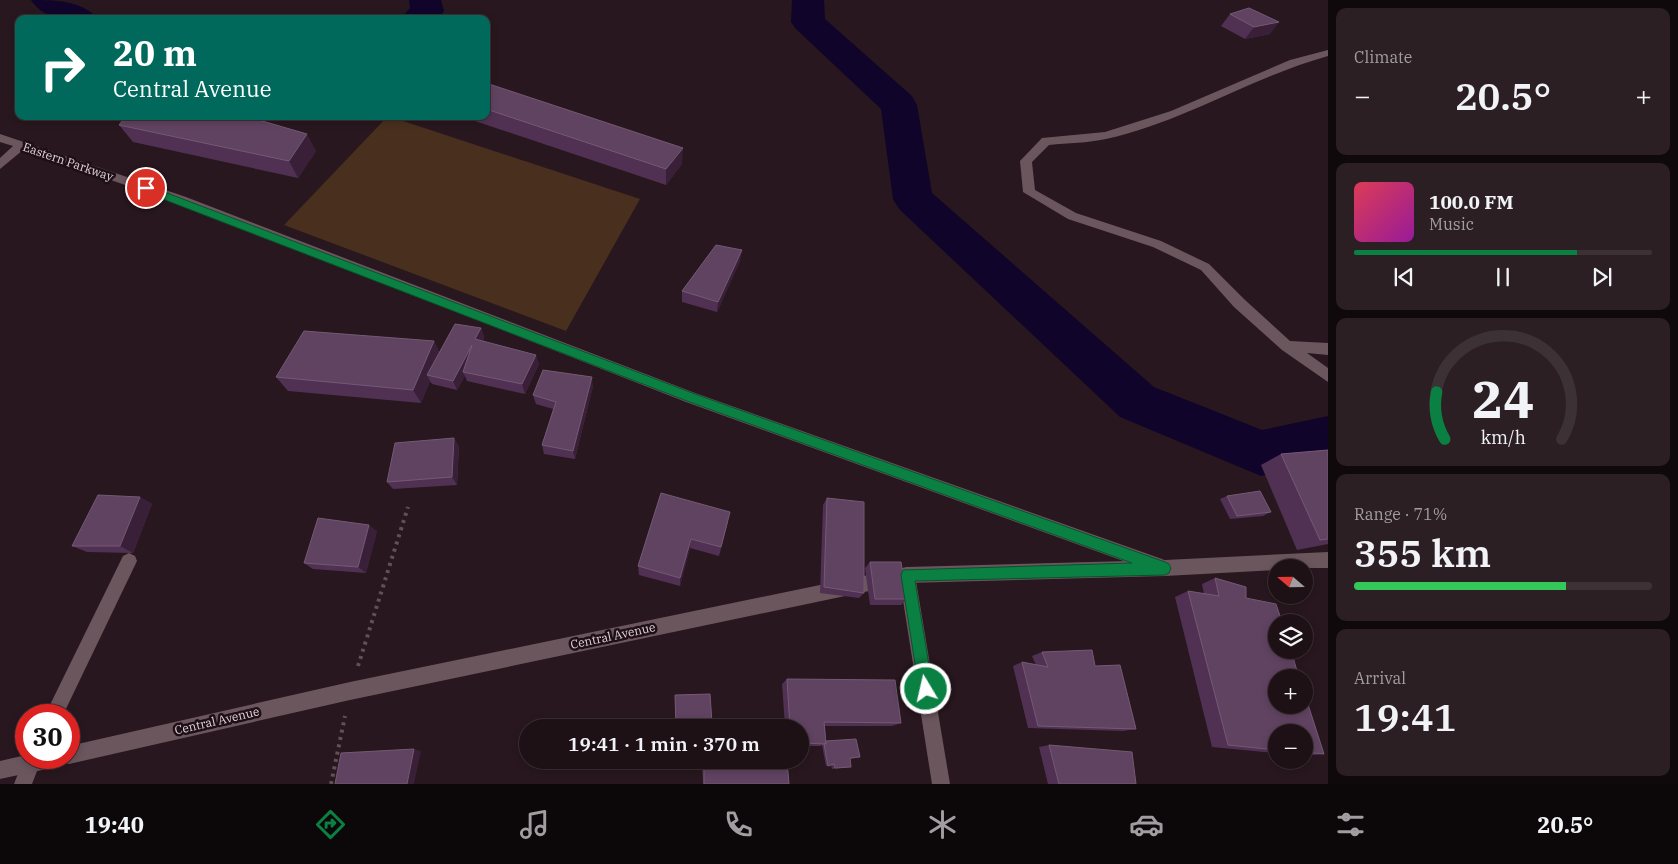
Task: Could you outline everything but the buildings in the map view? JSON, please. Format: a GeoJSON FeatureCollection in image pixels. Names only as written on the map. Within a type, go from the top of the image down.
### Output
{"type":"FeatureCollection","features":[{"type":"Feature","properties":{"kind":"street"},"geometry":{"type":"LineString","coordinates":[[1328,53],[1294,62],[1175,114],[1104,136],[1046,141],[1026,161],[1028,192],[1072,216],[1156,244],[1204,267],[1239,303],[1287,346],[1328,376]]}},
{"type":"Feature","properties":{"kind":"street","name":"Eastern Parkway"},"geometry":{"type":"LineString","coordinates":[[0,138],[182,200],[691,398],[1165,568],[1328,560]]}},
{"type":"Feature","properties":{"kind":"street"},"geometry":{"type":"LineString","coordinates":[[0,165],[20,146]]}},
{"type":"Feature","properties":{"kind":"street"},"geometry":{"type":"LineString","coordinates":[[1287,346],[1328,349]]}},
{"type":"Feature","properties":{"kind":"street"},"geometry":{"type":"LineString","coordinates":[[59,704],[129,561]]}},
{"type":"Feature","properties":{"kind":"street","name":"Central Avenue"},"geometry":{"type":"LineString","coordinates":[[80,752],[350,691],[907,575],[1165,568]]}},
{"type":"Feature","properties":{"kind":"street"},"geometry":{"type":"LineString","coordinates":[[907,575],[941,784]]}},
{"type":"Feature","properties":{"kind":"street"},"geometry":{"type":"LineString","coordinates":[[0,770],[15,765]]}},
{"type":"Feature","properties":{"kind":"street"},"geometry":{"type":"LineString","coordinates":[[23,784],[28,769]]}},
{"type":"Feature","properties":{"kind":"path"},"geometry":{"type":"LineString","coordinates":[[331,784],[350,691],[408,507]]}},
{"type":"Feature","properties":{"kind":"shaded area"},"geometry":{"type":"Polygon","coordinates":[[[384,120],[400,120],[640,199],[566,331],[284,225],[384,120]]]}},
{"type":"Feature","properties":{"kind":"waterway"},"geometry":{"type":"LineString","coordinates":[[47,0],[74,15]]}},
{"type":"Feature","properties":{"kind":"waterway"},"geometry":{"type":"LineString","coordinates":[[422,15],[427,11],[425,0]]}},
{"type":"Feature","properties":{"kind":"waterway"},"geometry":{"type":"LineString","coordinates":[[808,0],[808,22],[899,105],[913,199],[1137,402],[1261,453],[1328,438]]}},
{"type":"Feature","properties":{"kind":"route"},"geometry":{"type":"LineString","coordinates":[[146,188],[182,200],[691,398],[1165,568],[907,575],[926,689]]}}]}
